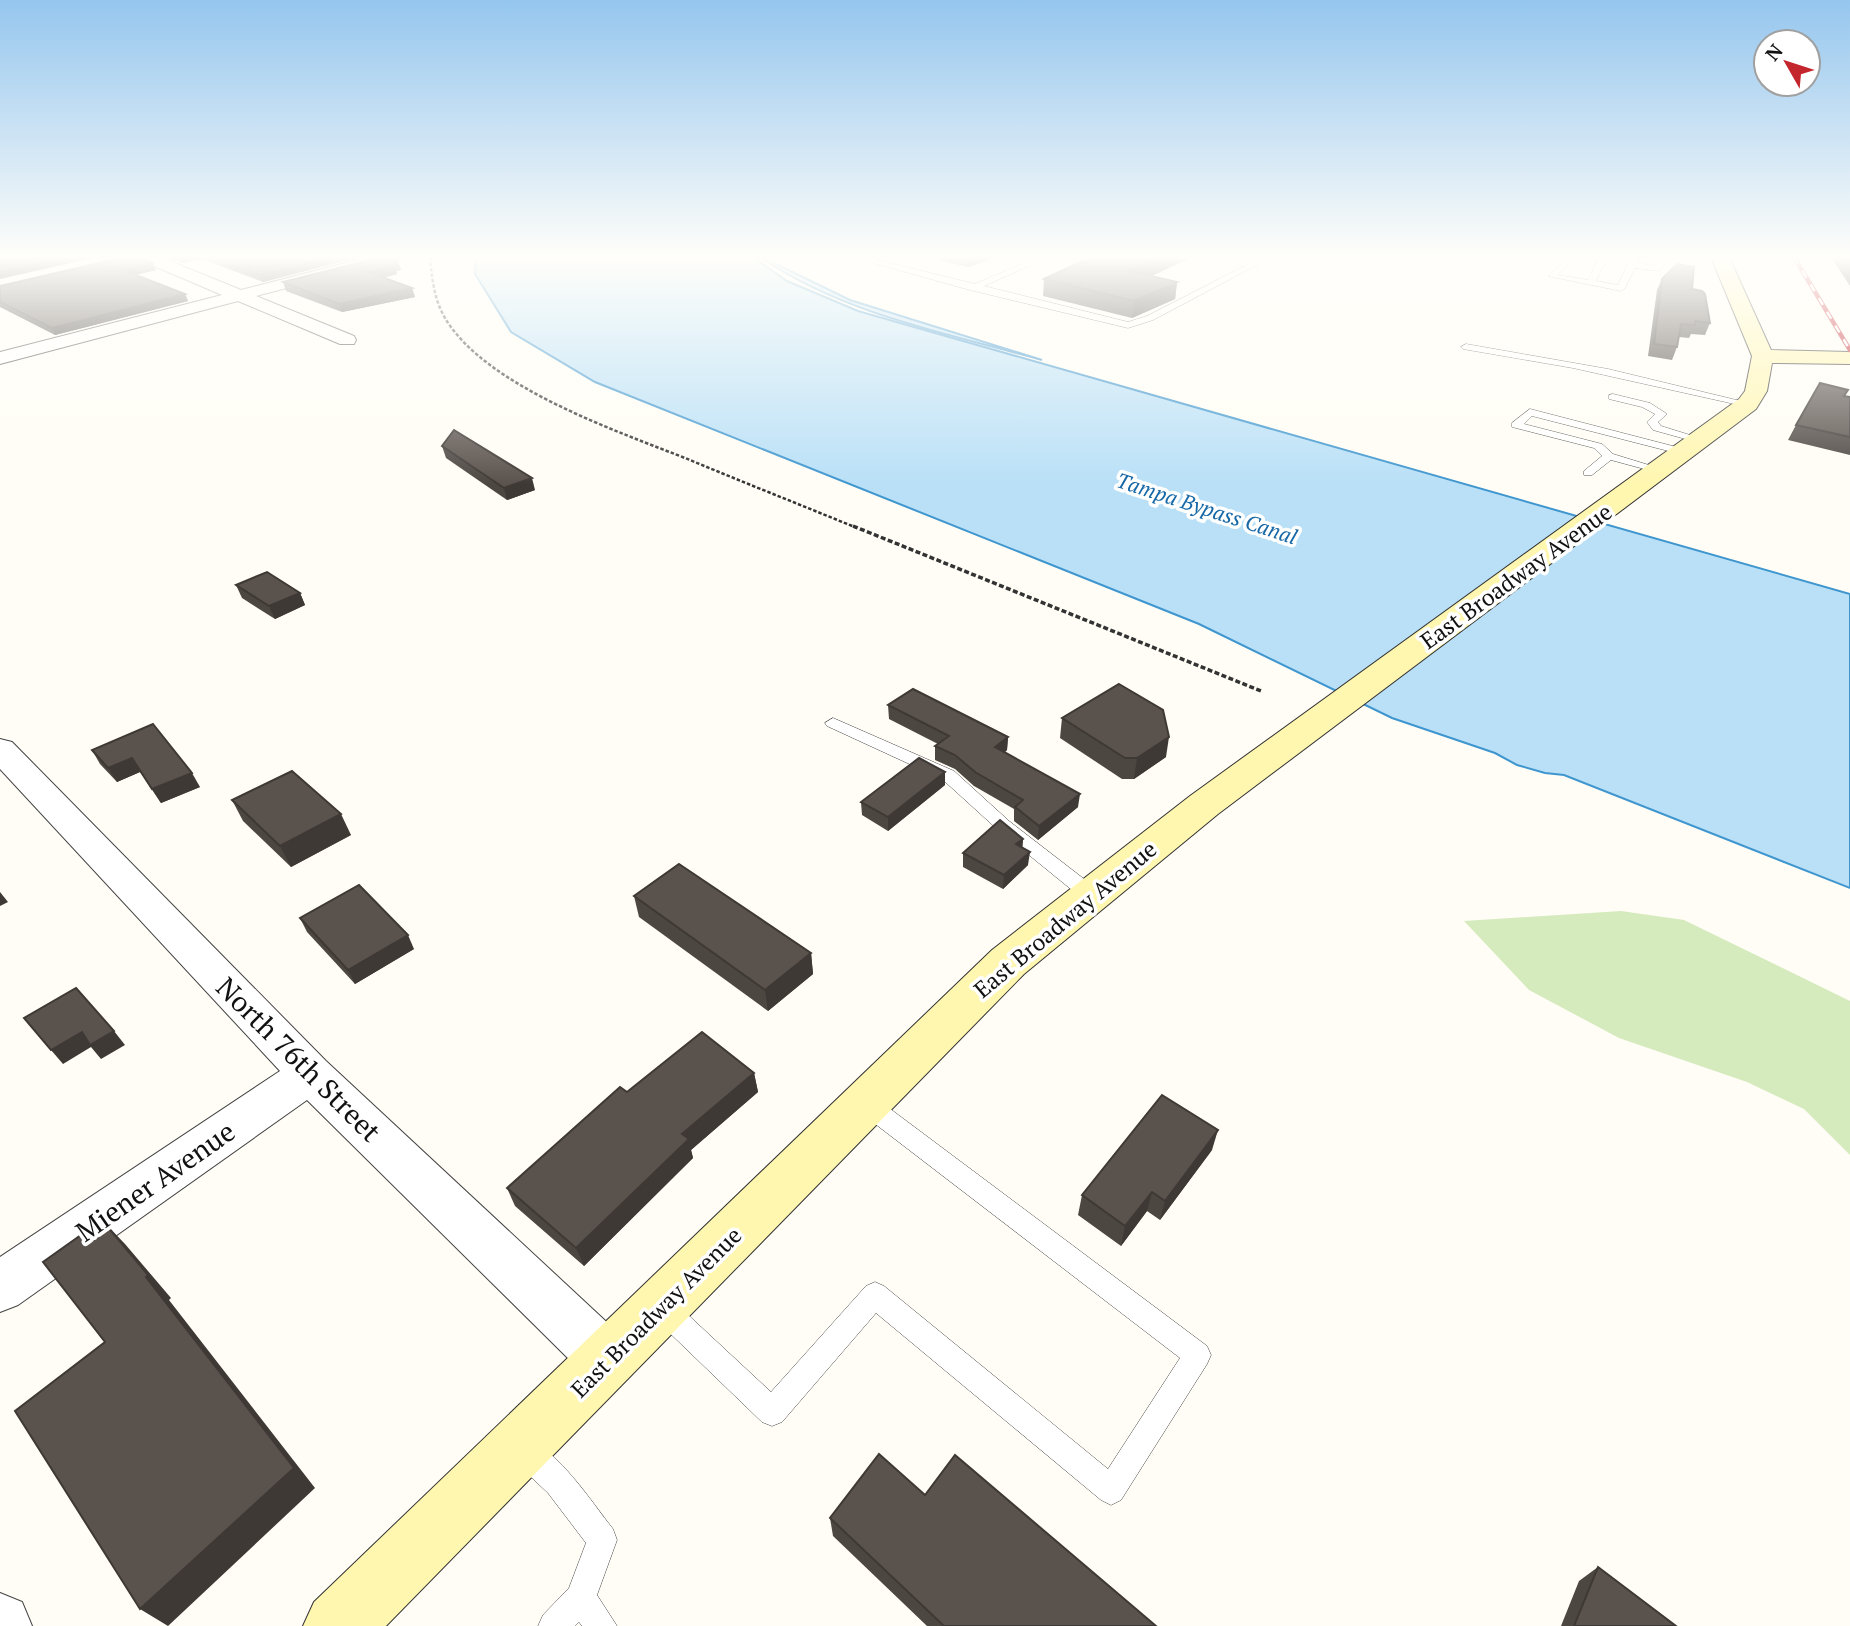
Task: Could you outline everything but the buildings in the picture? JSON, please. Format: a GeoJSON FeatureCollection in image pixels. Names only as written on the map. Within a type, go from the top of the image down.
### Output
{"type":"FeatureCollection","features":[{"type":"Feature","properties":{"kind":"main road"},"geometry":{"type":"LineString","coordinates":[[1748,404],[1756,391],[1763,356],[1753,333]]}},
{"type":"Feature","properties":{"kind":"main road"},"geometry":{"type":"LineString","coordinates":[[1763,356],[1850,358]]}},
{"type":"Feature","properties":{"kind":"main road","name":"East Broadway Avenue"},"geometry":{"type":"LineString","coordinates":[[338,1626],[1008,962],[1204,805],[1748,404]]}},
{"type":"Feature","properties":{"kind":"street"},"geometry":{"type":"LineString","coordinates":[[2,356],[92,333]]}},
{"type":"Feature","properties":{"kind":"street"},"geometry":{"type":"LineString","coordinates":[[330,333],[347,340]]}},
{"type":"Feature","properties":{"kind":"street","name":"North 76th Street"},"geometry":{"type":"LineString","coordinates":[[0,748],[310,1074],[608,1360]]}},
{"type":"Feature","properties":{"kind":"street","name":"Miener Avenue"},"geometry":{"type":"LineString","coordinates":[[0,1287],[310,1074]]}},
{"type":"Feature","properties":{"kind":"lane"},"geometry":{"type":"LineString","coordinates":[[1466,347],[1538,356],[1748,404]]}},
{"type":"Feature","properties":{"kind":"lane"},"geometry":{"type":"LineString","coordinates":[[1646,405],[1659,394]]}},
{"type":"Feature","properties":{"kind":"lane"},"geometry":{"type":"LineString","coordinates":[[1613,397],[1646,405],[1662,414],[1653,422],[1657,428],[1692,446]]}},
{"type":"Feature","properties":{"kind":"lane"},"geometry":{"type":"LineString","coordinates":[[1659,470],[1609,456],[1598,446],[1516,425],[1530,412],[1692,446]]}},
{"type":"Feature","properties":{"kind":"lane"},"geometry":{"type":"LineString","coordinates":[[1588,473],[1609,456]]}},
{"type":"Feature","properties":{"kind":"lane"},"geometry":{"type":"LineString","coordinates":[[833,723],[948,775],[1003,825],[1090,894]]}},
{"type":"Feature","properties":{"kind":"lane"},"geometry":{"type":"LineString","coordinates":[[661,1308],[772,1412],[875,1295],[1111,1490],[1198,1355],[865,1103]]}},
{"type":"Feature","properties":{"kind":"lane"},"geometry":{"type":"LineString","coordinates":[[520,1447],[558,1483],[602,1540],[580,1598],[554,1626]]}},
{"type":"Feature","properties":{"kind":"lane"},"geometry":{"type":"LineString","coordinates":[[580,1598],[601,1626]]}},
{"type":"Feature","properties":{"kind":"path"},"geometry":{"type":"LineString","coordinates":[[456,333],[472,350],[555,403],[610,428],[1261,691]]}},
{"type":"Feature","properties":{"kind":"green space"},"geometry":{"type":"Polygon","coordinates":[[[1621,911],[1684,920],[1850,1001],[1850,1155],[1804,1109],[1747,1082],[1619,1038],[1529,990],[1464,921],[1621,911]]]}},
{"type":"Feature","properties":{"kind":"water","name":"Tampa Bypass Canal"},"geometry":{"type":"Polygon","coordinates":[[[512,333],[935,333],[1850,594],[1850,888],[1564,775],[1517,765],[1495,753],[1392,718],[1199,624],[595,382],[512,333]]]}},
{"type":"Feature","properties":{"kind":"water"},"geometry":{"type":"Polygon","coordinates":[[[939,333],[955,333],[1042,360],[939,333]]]}},
{"type":"Feature","properties":{"kind":"railway"},"geometry":{"type":"LineString","coordinates":[[1840,333],[1850,350]]}}]}
